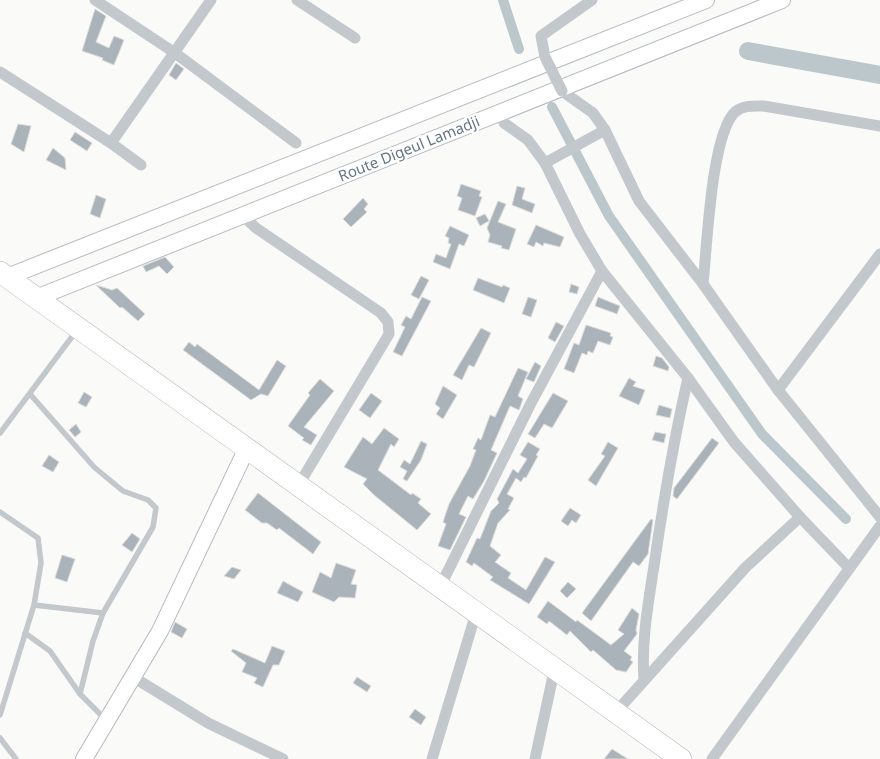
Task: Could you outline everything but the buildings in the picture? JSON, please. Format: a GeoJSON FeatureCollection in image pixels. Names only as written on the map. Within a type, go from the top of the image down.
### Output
{"type":"FeatureCollection","features":[{"type":"Feature","properties":{"kind":"highway"},"geometry":{"type":"LineString","coordinates":[[3,275],[554,667],[616,712],[668,755]]}},
{"type":"Feature","properties":{"kind":"main road","name":"Route Digeul Lamadji"},"geometry":{"type":"LineString","coordinates":[[3,275],[706,0]]}},
{"type":"Feature","properties":{"kind":"main road","name":"Route Digeul Lamadji"},"geometry":{"type":"LineString","coordinates":[[36,298],[782,0]]}},
{"type":"Feature","properties":{"kind":"main road"},"geometry":{"type":"LineString","coordinates":[[84,759],[160,630],[247,448]]}},
{"type":"Feature","properties":{"kind":"street"},"geometry":{"type":"LineString","coordinates":[[95,0],[175,53],[296,143]]}},
{"type":"Feature","properties":{"kind":"street"},"geometry":{"type":"LineString","coordinates":[[111,143],[211,0]]}},
{"type":"Feature","properties":{"kind":"street"},"geometry":{"type":"LineString","coordinates":[[297,0],[355,38]]}},
{"type":"Feature","properties":{"kind":"street"},"geometry":{"type":"LineString","coordinates":[[592,0],[541,36],[545,57],[562,91],[593,113],[605,130],[640,201],[703,284],[778,390],[880,517]]}},
{"type":"Feature","properties":{"kind":"street"},"geometry":{"type":"LineString","coordinates":[[695,0],[706,0]]}},
{"type":"Feature","properties":{"kind":"street"},"geometry":{"type":"LineString","coordinates":[[0,72],[111,143],[141,165]]}},
{"type":"Feature","properties":{"kind":"street"},"geometry":{"type":"LineString","coordinates":[[703,284],[717,156],[728,121],[736,111],[748,106],[764,106],[880,126]]}},
{"type":"Feature","properties":{"kind":"street"},"geometry":{"type":"LineString","coordinates":[[504,123],[528,140],[545,163],[580,234],[602,271],[688,378],[734,442],[800,517],[849,568]]}},
{"type":"Feature","properties":{"kind":"street"},"geometry":{"type":"LineString","coordinates":[[545,163],[605,130]]}},
{"type":"Feature","properties":{"kind":"street"},"geometry":{"type":"LineString","coordinates":[[242,215],[256,228],[381,312],[388,322],[389,334],[298,486]]}},
{"type":"Feature","properties":{"kind":"street"},"geometry":{"type":"LineString","coordinates":[[778,390],[880,254]]}},
{"type":"Feature","properties":{"kind":"street"},"geometry":{"type":"LineString","coordinates":[[440,587],[530,405],[602,271]]}},
{"type":"Feature","properties":{"kind":"street"},"geometry":{"type":"LineString","coordinates":[[644,680],[643,641],[664,495],[688,378]]}},
{"type":"Feature","properties":{"kind":"street"},"geometry":{"type":"LineString","coordinates":[[616,712],[745,568],[800,517]]}},
{"type":"Feature","properties":{"kind":"street"},"geometry":{"type":"LineString","coordinates":[[712,759],[880,526]]}},
{"type":"Feature","properties":{"kind":"street"},"geometry":{"type":"LineString","coordinates":[[432,759],[476,613]]}},
{"type":"Feature","properties":{"kind":"street"},"geometry":{"type":"LineString","coordinates":[[535,759],[554,667]]}},
{"type":"Feature","properties":{"kind":"street"},"geometry":{"type":"LineString","coordinates":[[132,677],[208,723],[283,759]]}},
{"type":"Feature","properties":{"kind":"lane"},"geometry":{"type":"LineString","coordinates":[[0,433],[78,329]]}},
{"type":"Feature","properties":{"kind":"lane"},"geometry":{"type":"LineString","coordinates":[[30,394],[94,467],[123,491],[148,500],[156,508],[153,527],[104,612],[93,641],[80,694]]}},
{"type":"Feature","properties":{"kind":"lane"},"geometry":{"type":"LineString","coordinates":[[0,512],[38,538],[41,562],[34,605],[0,715]]}},
{"type":"Feature","properties":{"kind":"lane"},"geometry":{"type":"LineString","coordinates":[[34,605],[104,612]]}},
{"type":"Feature","properties":{"kind":"lane"},"geometry":{"type":"LineString","coordinates":[[25,633],[50,651],[68,674],[80,694],[106,721]]}},
{"type":"Feature","properties":{"kind":"lane"},"geometry":{"type":"LineString","coordinates":[[0,738],[16,759]]}},
{"type":"Feature","properties":{"kind":"waterway"},"geometry":{"type":"LineString","coordinates":[[503,0],[519,49]]}},
{"type":"Feature","properties":{"kind":"waterway"},"geometry":{"type":"LineString","coordinates":[[748,51],[880,75]]}},
{"type":"Feature","properties":{"kind":"waterway"},"geometry":{"type":"LineString","coordinates":[[552,107],[609,216],[762,434],[846,519]]}}]}
